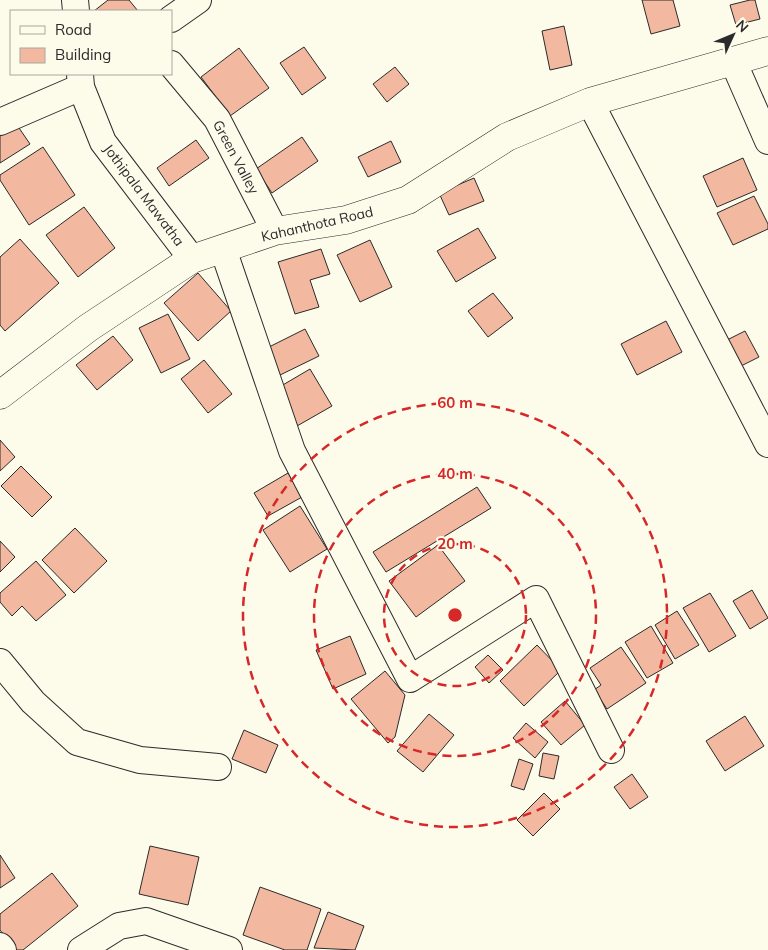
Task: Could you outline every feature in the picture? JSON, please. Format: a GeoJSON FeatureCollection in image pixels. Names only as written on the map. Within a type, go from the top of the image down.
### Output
{"type":"FeatureCollection","features":[{"type":"Feature","properties":{"kind":"main road","name":"Kahanthota Road"},"geometry":{"type":"LineString","coordinates":[[0,395],[88,328],[192,259],[223,250],[274,231],[346,220],[408,200],[506,137],[590,102],[768,52]]}},
{"type":"Feature","properties":{"kind":"street"},"geometry":{"type":"LineString","coordinates":[[172,18],[198,0]]}},
{"type":"Feature","properties":{"kind":"street"},"geometry":{"type":"LineString","coordinates":[[733,61],[768,141]]}},
{"type":"Feature","properties":{"kind":"street","name":"Green Valley"},"geometry":{"type":"LineString","coordinates":[[172,65],[217,119],[274,231]]}},
{"type":"Feature","properties":{"kind":"street"},"geometry":{"type":"LineString","coordinates":[[0,122],[81,80]]}},
{"type":"Feature","properties":{"kind":"street","name":"Jothipala Mawatha"},"geometry":{"type":"LineString","coordinates":[[81,80],[103,142],[192,259]]}},
{"type":"Feature","properties":{"kind":"street"},"geometry":{"type":"LineString","coordinates":[[590,102],[768,444]]}},
{"type":"Feature","properties":{"kind":"street"},"geometry":{"type":"LineString","coordinates":[[223,250],[292,452],[410,679],[536,599],[612,750]]}},
{"type":"Feature","properties":{"kind":"street"},"geometry":{"type":"LineString","coordinates":[[0,662],[33,702],[77,742],[140,760],[218,766]]}},
{"type":"Feature","properties":{"kind":"street"},"geometry":{"type":"LineString","coordinates":[[81,950],[118,926],[146,921],[229,950]]}},
{"type":"Feature","properties":{"kind":"street"},"geometry":{"type":"LineString","coordinates":[[0,946],[3,950]]}},
{"type":"Feature","properties":{"kind":"building"},"geometry":{"type":"Polygon","coordinates":[[[108,0],[129,0],[137,10],[95,10],[108,0]]]}},
{"type":"Feature","properties":{"kind":"building"},"geometry":{"type":"Polygon","coordinates":[[[642,0],[673,0],[680,26],[651,34],[642,0]]]}},
{"type":"Feature","properties":{"kind":"building"},"geometry":{"type":"Polygon","coordinates":[[[755,0],[760,19],[736,25],[730,5],[755,0]]]}},
{"type":"Feature","properties":{"kind":"building"},"geometry":{"type":"Polygon","coordinates":[[[564,26],[572,65],[550,70],[542,31],[564,26]]]}},
{"type":"Feature","properties":{"kind":"building"},"geometry":{"type":"Polygon","coordinates":[[[304,47],[326,78],[302,95],[280,63],[304,47]]]}},
{"type":"Feature","properties":{"kind":"building"},"geometry":{"type":"Polygon","coordinates":[[[239,48],[269,88],[230,116],[201,77],[239,48]]]}},
{"type":"Feature","properties":{"kind":"building"},"geometry":{"type":"Polygon","coordinates":[[[395,67],[409,84],[387,102],[373,84],[395,67]]]}},
{"type":"Feature","properties":{"kind":"building"},"geometry":{"type":"Polygon","coordinates":[[[17,125],[30,144],[0,163],[0,136],[17,125]]]}},
{"type":"Feature","properties":{"kind":"building"},"geometry":{"type":"Polygon","coordinates":[[[302,137],[318,161],[272,193],[256,169],[302,137]]]}},
{"type":"Feature","properties":{"kind":"building"},"geometry":{"type":"Polygon","coordinates":[[[196,140],[209,158],[169,186],[157,168],[196,140]]]}},
{"type":"Feature","properties":{"kind":"building"},"geometry":{"type":"Polygon","coordinates":[[[391,141],[401,162],[368,177],[358,157],[391,141]]]}},
{"type":"Feature","properties":{"kind":"building"},"geometry":{"type":"Polygon","coordinates":[[[43,147],[75,195],[29,225],[0,180],[0,175],[43,147]]]}},
{"type":"Feature","properties":{"kind":"building"},"geometry":{"type":"Polygon","coordinates":[[[743,158],[757,190],[717,207],[703,176],[743,158]]]}},
{"type":"Feature","properties":{"kind":"building"},"geometry":{"type":"Polygon","coordinates":[[[474,178],[484,201],[449,215],[439,193],[474,178]]]}},
{"type":"Feature","properties":{"kind":"building"},"geometry":{"type":"Polygon","coordinates":[[[754,196],[768,224],[768,229],[733,245],[717,213],[754,196]]]}},
{"type":"Feature","properties":{"kind":"building"},"geometry":{"type":"Polygon","coordinates":[[[84,207],[115,248],[78,277],[46,235],[84,207]]]}},
{"type":"Feature","properties":{"kind":"building"},"geometry":{"type":"Polygon","coordinates":[[[478,228],[496,258],[456,282],[437,251],[478,228]]]}},
{"type":"Feature","properties":{"kind":"building"},"geometry":{"type":"Polygon","coordinates":[[[20,239],[59,283],[5,331],[0,325],[0,257],[20,239]]]}},
{"type":"Feature","properties":{"kind":"building"},"geometry":{"type":"Polygon","coordinates":[[[370,240],[392,287],[360,302],[337,255],[370,240]]]}},
{"type":"Feature","properties":{"kind":"building"},"geometry":{"type":"Polygon","coordinates":[[[321,249],[330,274],[310,280],[319,307],[295,314],[278,262],[321,249]]]}},
{"type":"Feature","properties":{"kind":"building"},"geometry":{"type":"Polygon","coordinates":[[[198,273],[231,311],[198,341],[164,303],[198,273]]]}},
{"type":"Feature","properties":{"kind":"building"},"geometry":{"type":"Polygon","coordinates":[[[493,293],[513,318],[488,337],[468,311],[493,293]]]}},
{"type":"Feature","properties":{"kind":"building"},"geometry":{"type":"Polygon","coordinates":[[[168,314],[190,359],[161,373],[139,328],[168,314]]]}},
{"type":"Feature","properties":{"kind":"building"},"geometry":{"type":"Polygon","coordinates":[[[666,321],[682,352],[637,375],[621,344],[666,321]]]}},
{"type":"Feature","properties":{"kind":"building"},"geometry":{"type":"Polygon","coordinates":[[[305,329],[319,356],[276,377],[263,350],[305,329]]]}},
{"type":"Feature","properties":{"kind":"building"},"geometry":{"type":"Polygon","coordinates":[[[745,331],[759,357],[741,366],[727,340],[745,331]]]}},
{"type":"Feature","properties":{"kind":"building"},"geometry":{"type":"Polygon","coordinates":[[[113,336],[133,360],[97,390],[76,365],[113,336]]]}},
{"type":"Feature","properties":{"kind":"building"},"geometry":{"type":"Polygon","coordinates":[[[204,360],[232,394],[208,413],[181,379],[204,360]]]}},
{"type":"Feature","properties":{"kind":"building"},"geometry":{"type":"Polygon","coordinates":[[[310,369],[332,406],[297,426],[276,389],[310,369]]]}},
{"type":"Feature","properties":{"kind":"building"},"geometry":{"type":"Polygon","coordinates":[[[0,440],[15,457],[0,471],[0,440]]]}},
{"type":"Feature","properties":{"kind":"building"},"geometry":{"type":"Polygon","coordinates":[[[21,466],[52,497],[32,517],[1,486],[21,466]]]}},
{"type":"Feature","properties":{"kind":"building"},"geometry":{"type":"Polygon","coordinates":[[[288,473],[302,497],[268,516],[254,493],[288,473]]]}},
{"type":"Feature","properties":{"kind":"building"},"geometry":{"type":"Polygon","coordinates":[[[477,487],[491,508],[386,572],[373,552],[477,487]]]}},
{"type":"Feature","properties":{"kind":"building"},"geometry":{"type":"Polygon","coordinates":[[[300,506],[327,549],[290,572],[263,530],[300,506]]]}},
{"type":"Feature","properties":{"kind":"building"},"geometry":{"type":"Polygon","coordinates":[[[75,528],[107,561],[74,593],[42,560],[75,528]]]}},
{"type":"Feature","properties":{"kind":"building"},"geometry":{"type":"Polygon","coordinates":[[[0,541],[15,557],[0,572],[0,541]]]}},
{"type":"Feature","properties":{"kind":"building"},"geometry":{"type":"Polygon","coordinates":[[[438,545],[465,581],[416,617],[389,581],[438,545]]]}},
{"type":"Feature","properties":{"kind":"building"},"geometry":{"type":"Polygon","coordinates":[[[36,561],[66,595],[36,621],[22,606],[12,616],[0,602],[0,593],[36,561]]]}},
{"type":"Feature","properties":{"kind":"building"},"geometry":{"type":"Polygon","coordinates":[[[752,590],[768,618],[750,629],[733,601],[752,590]]]}},
{"type":"Feature","properties":{"kind":"building"},"geometry":{"type":"Polygon","coordinates":[[[710,593],[736,636],[709,652],[683,608],[710,593]]]}},
{"type":"Feature","properties":{"kind":"building"},"geometry":{"type":"Polygon","coordinates":[[[677,611],[699,645],[675,659],[655,625],[677,611]]]}},
{"type":"Feature","properties":{"kind":"building"},"geometry":{"type":"Polygon","coordinates":[[[651,626],[673,663],[647,678],[625,642],[651,626]]]}},
{"type":"Feature","properties":{"kind":"building"},"geometry":{"type":"Polygon","coordinates":[[[350,636],[366,674],[333,689],[316,650],[350,636]]]}},
{"type":"Feature","properties":{"kind":"building"},"geometry":{"type":"Polygon","coordinates":[[[537,645],[561,670],[524,706],[500,681],[537,645]]]}},
{"type":"Feature","properties":{"kind":"building"},"geometry":{"type":"Polygon","coordinates":[[[621,647],[646,683],[607,709],[594,690],[601,685],[590,668],[621,647]]]}},
{"type":"Feature","properties":{"kind":"building"},"geometry":{"type":"Polygon","coordinates":[[[488,655],[503,670],[489,683],[475,667],[488,655]]]}},
{"type":"Feature","properties":{"kind":"building"},"geometry":{"type":"Polygon","coordinates":[[[385,671],[405,695],[395,737],[388,743],[351,699],[385,671]]]}},
{"type":"Feature","properties":{"kind":"building"},"geometry":{"type":"Polygon","coordinates":[[[565,701],[585,725],[561,745],[541,722],[565,701]]]}},
{"type":"Feature","properties":{"kind":"building"},"geometry":{"type":"Polygon","coordinates":[[[429,714],[454,735],[423,772],[397,751],[429,714]]]}},
{"type":"Feature","properties":{"kind":"building"},"geometry":{"type":"Polygon","coordinates":[[[745,716],[764,746],[725,771],[706,741],[745,716]]]}},
{"type":"Feature","properties":{"kind":"building"},"geometry":{"type":"Polygon","coordinates":[[[526,723],[548,742],[535,758],[513,738],[526,723]]]}},
{"type":"Feature","properties":{"kind":"building"},"geometry":{"type":"Polygon","coordinates":[[[244,730],[278,745],[266,773],[232,759],[244,730]]]}},
{"type":"Feature","properties":{"kind":"building"},"geometry":{"type":"Polygon","coordinates":[[[543,753],[559,756],[554,779],[539,776],[543,753]]]}},
{"type":"Feature","properties":{"kind":"building"},"geometry":{"type":"Polygon","coordinates":[[[519,759],[533,764],[524,790],[511,786],[519,759]]]}},
{"type":"Feature","properties":{"kind":"building"},"geometry":{"type":"Polygon","coordinates":[[[632,774],[648,797],[630,809],[614,787],[632,774]]]}},
{"type":"Feature","properties":{"kind":"building"},"geometry":{"type":"Polygon","coordinates":[[[544,793],[560,809],[533,836],[517,820],[544,793]]]}},
{"type":"Feature","properties":{"kind":"building"},"geometry":{"type":"Polygon","coordinates":[[[150,846],[199,857],[188,905],[139,894],[150,846]]]}},
{"type":"Feature","properties":{"kind":"building"},"geometry":{"type":"Polygon","coordinates":[[[0,855],[15,878],[0,888],[0,855]]]}},
{"type":"Feature","properties":{"kind":"building"},"geometry":{"type":"Polygon","coordinates":[[[52,873],[78,906],[23,950],[16,950],[0,930],[0,914],[52,873]]]}},
{"type":"Feature","properties":{"kind":"building"},"geometry":{"type":"Polygon","coordinates":[[[260,887],[321,909],[307,950],[285,950],[243,935],[260,887]]]}},
{"type":"Feature","properties":{"kind":"building"},"geometry":{"type":"Polygon","coordinates":[[[328,912],[364,926],[355,950],[314,948],[328,912]]]}}]}
